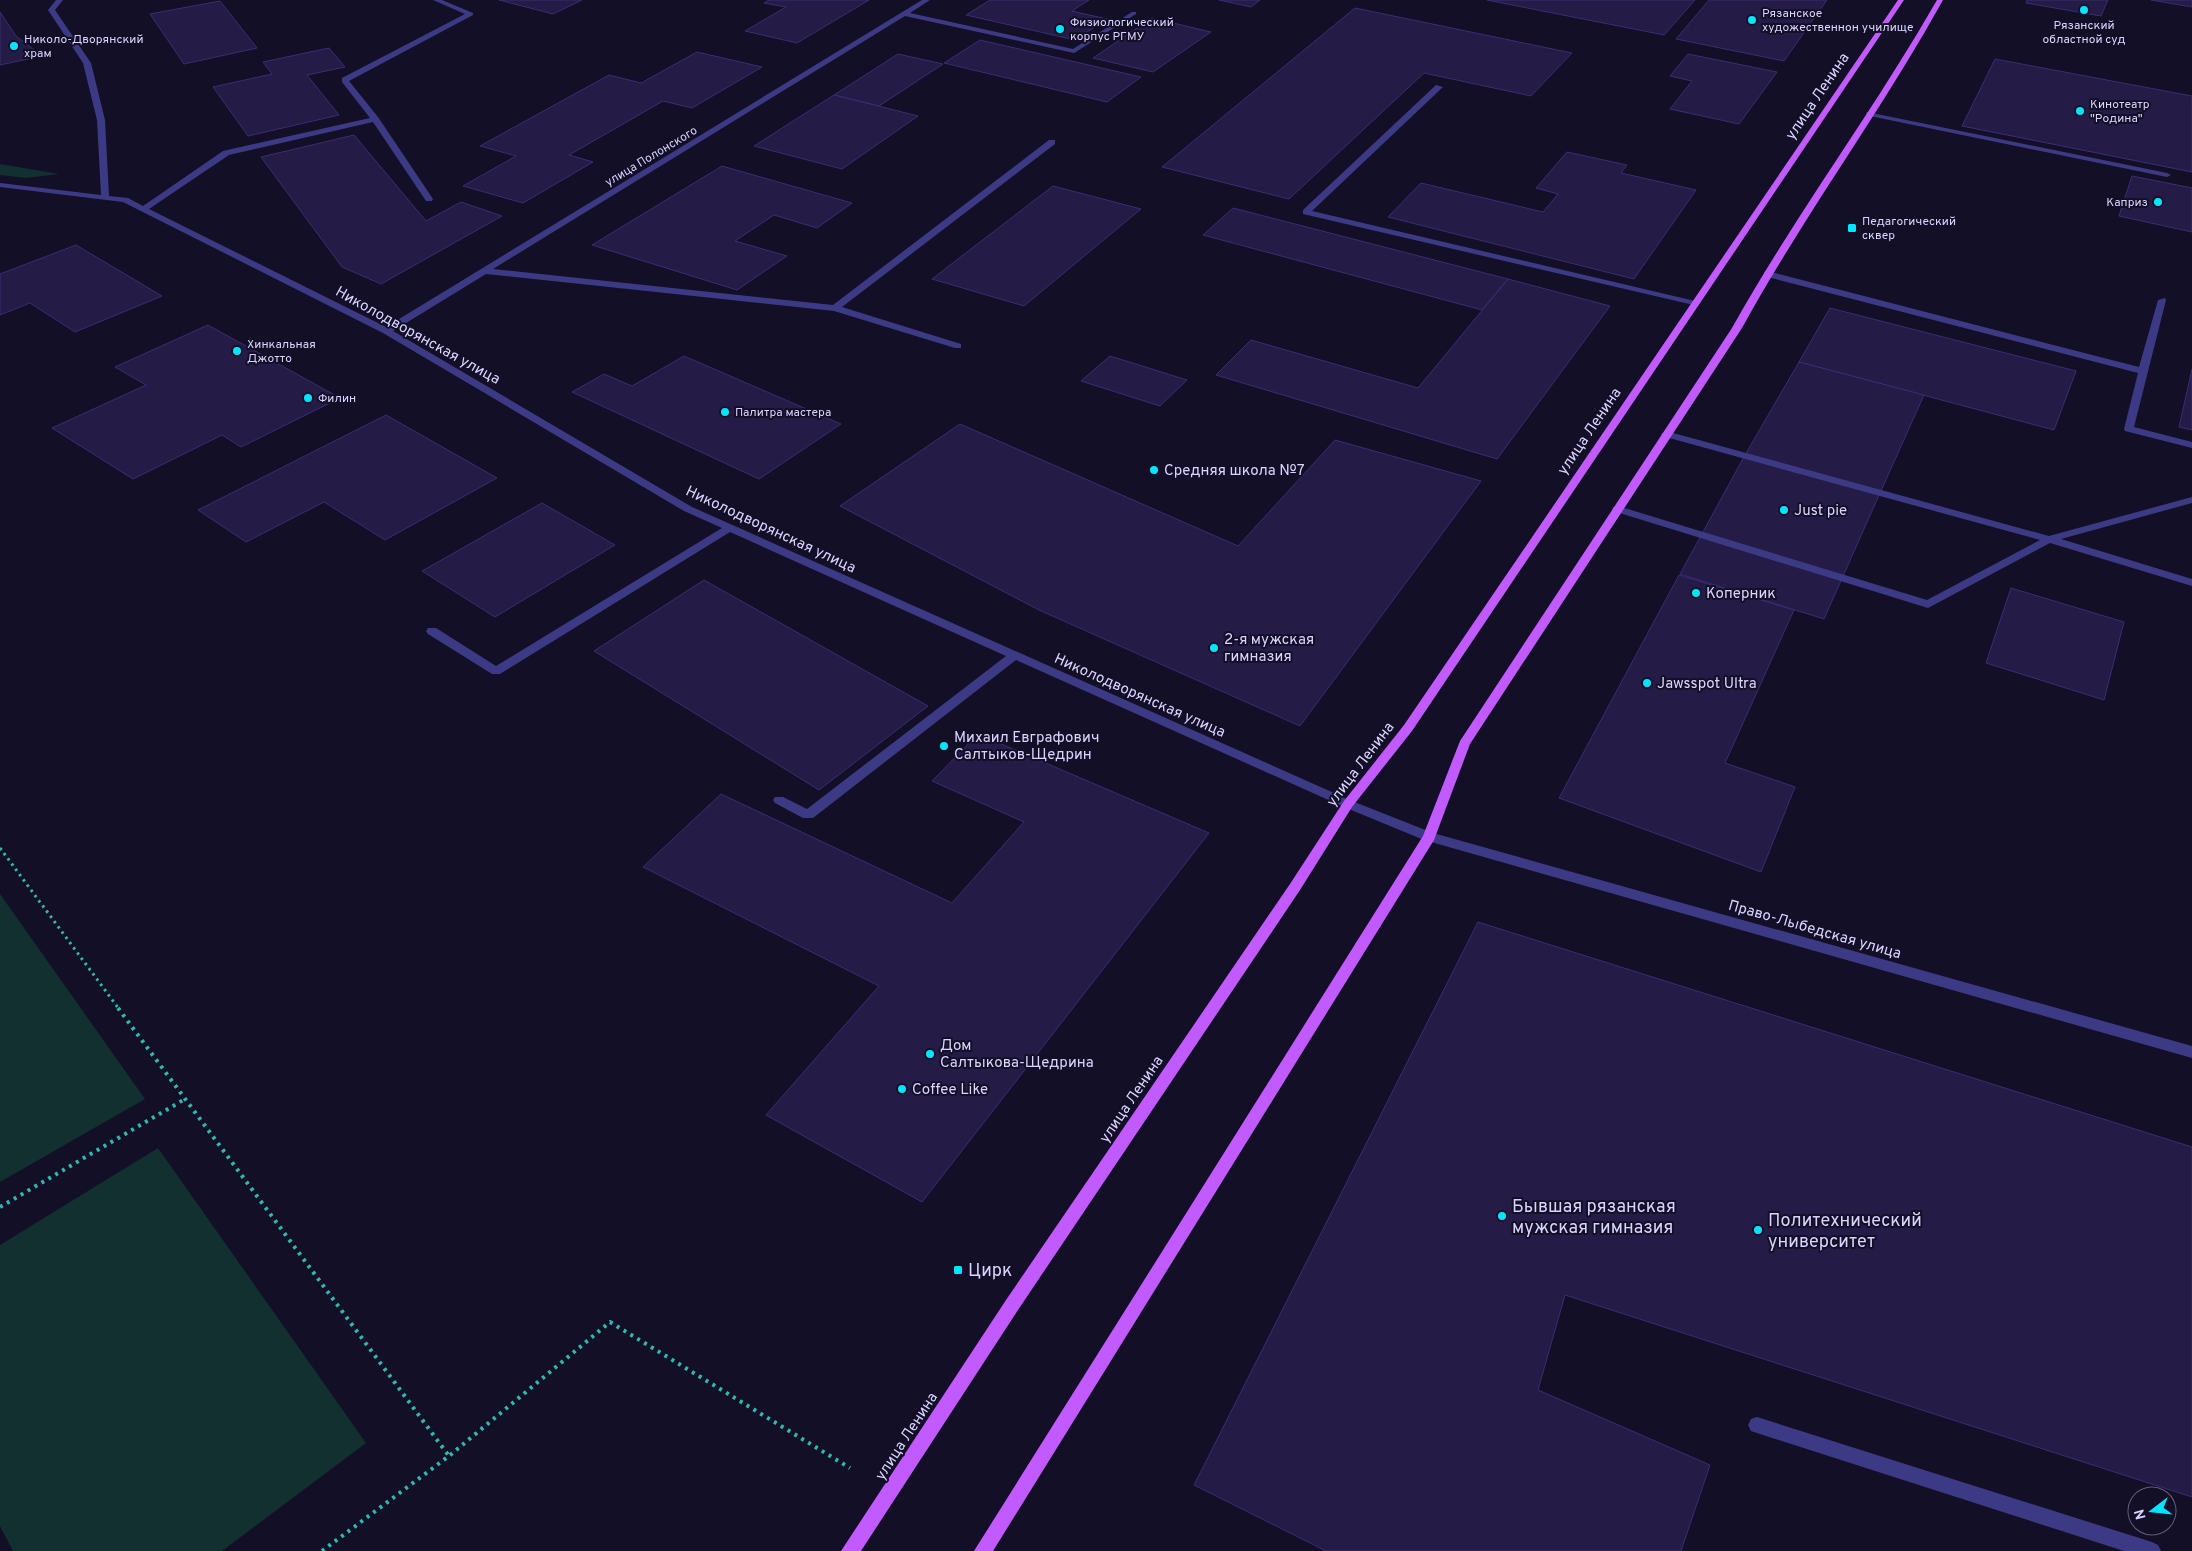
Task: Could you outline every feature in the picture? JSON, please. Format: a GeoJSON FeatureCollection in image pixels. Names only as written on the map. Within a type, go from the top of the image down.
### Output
{"type":"FeatureCollection","features":[{"type":"Feature","properties":{"kind":"main road","name":"улица Ленина"},"geometry":{"type":"LineString","coordinates":[[850,1551],[1012,1305],[1290,895],[1348,804],[1408,728],[1901,0]]}},
{"type":"Feature","properties":{"kind":"main road"},"geometry":{"type":"LineString","coordinates":[[982,1551],[1428,837],[1464,744],[1616,509],[1737,328],[1767,274],[1906,58],[1940,0]]}},
{"type":"Feature","properties":{"kind":"street"},"geometry":{"type":"LineString","coordinates":[[60,0],[51,10],[87,63],[101,120],[105,197]]}},
{"type":"Feature","properties":{"kind":"street"},"geometry":{"type":"LineString","coordinates":[[429,198],[375,119],[345,80],[471,14],[436,0]]}},
{"type":"Feature","properties":{"kind":"street","name":"улица Полонского"},"geometry":{"type":"LineString","coordinates":[[386,331],[927,0]]}},
{"type":"Feature","properties":{"kind":"street"},"geometry":{"type":"LineString","coordinates":[[905,14],[1074,51],[1134,13]]}},
{"type":"Feature","properties":{"kind":"street"},"geometry":{"type":"LineString","coordinates":[[1439,87],[1306,212],[1695,304]]}},
{"type":"Feature","properties":{"kind":"street"},"geometry":{"type":"LineString","coordinates":[[1870,114],[2167,175]]}},
{"type":"Feature","properties":{"kind":"street"},"geometry":{"type":"LineString","coordinates":[[143,209],[226,153],[375,119]]}},
{"type":"Feature","properties":{"kind":"street"},"geometry":{"type":"LineString","coordinates":[[836,308],[1052,142]]}},
{"type":"Feature","properties":{"kind":"street","name":"Николодворянская улица"},"geometry":{"type":"LineString","coordinates":[[0,185],[125,200],[386,331],[688,510],[1348,804],[1428,837]]}},
{"type":"Feature","properties":{"kind":"street"},"geometry":{"type":"LineString","coordinates":[[485,271],[836,308],[958,346]]}},
{"type":"Feature","properties":{"kind":"street"},"geometry":{"type":"LineString","coordinates":[[1767,274],[2143,372]]}},
{"type":"Feature","properties":{"kind":"street"},"geometry":{"type":"LineString","coordinates":[[2162,300],[2129,429],[2192,445]]}},
{"type":"Feature","properties":{"kind":"street"},"geometry":{"type":"LineString","coordinates":[[1666,434],[2049,539],[2192,583]]}},
{"type":"Feature","properties":{"kind":"street"},"geometry":{"type":"LineString","coordinates":[[1616,509],[1928,604],[2049,539],[2192,500]]}},
{"type":"Feature","properties":{"kind":"street"},"geometry":{"type":"LineString","coordinates":[[432,631],[496,671],[729,528]]}},
{"type":"Feature","properties":{"kind":"street"},"geometry":{"type":"LineString","coordinates":[[779,800],[808,815],[1015,655]]}},
{"type":"Feature","properties":{"kind":"street","name":"Право-Лыбедская улица"},"geometry":{"type":"LineString","coordinates":[[1428,837],[2192,1052]]}},
{"type":"Feature","properties":{"kind":"street"},"geometry":{"type":"LineString","coordinates":[[1757,1426],[2152,1551]]}},
{"type":"Feature","properties":{"kind":"path"},"geometry":{"type":"LineString","coordinates":[[0,848],[450,1456]]}},
{"type":"Feature","properties":{"kind":"path"},"geometry":{"type":"LineString","coordinates":[[0,1207],[185,1099]]}},
{"type":"Feature","properties":{"kind":"path"},"geometry":{"type":"LineString","coordinates":[[322,1551],[450,1456],[610,1322],[889,1492]]}},
{"type":"Feature","properties":{"kind":"green space"},"geometry":{"type":"Polygon","coordinates":[[[0,164],[59,174],[26,178],[0,175],[0,164]]]}},
{"type":"Feature","properties":{"kind":"green space"},"geometry":{"type":"Polygon","coordinates":[[[0,894],[145,1099],[0,1182],[0,894]]]}},
{"type":"Feature","properties":{"kind":"green space"},"geometry":{"type":"Polygon","coordinates":[[[158,1148],[366,1443],[222,1551],[13,1551],[0,1526],[0,1245],[158,1148]]]}},
{"type":"Feature","properties":{"kind":"building"},"geometry":{"type":"Polygon","coordinates":[[[499,0],[582,0],[553,14],[499,0]]]}},
{"type":"Feature","properties":{"kind":"building"},"geometry":{"type":"Polygon","coordinates":[[[769,0],[869,0],[797,43],[745,31],[786,7],[764,3],[769,0]]]}},
{"type":"Feature","properties":{"kind":"building","name":"Физиологический корпус РГМУ"},"geometry":{"type":"Polygon","coordinates":[[[990,0],[1089,0],[1072,11],[1107,19],[1075,40],[966,15],[990,0]]]}},
{"type":"Feature","properties":{"kind":"building"},"geometry":{"type":"Polygon","coordinates":[[[1219,0],[1260,0],[1251,7],[1219,0]]]}},
{"type":"Feature","properties":{"kind":"building"},"geometry":{"type":"Polygon","coordinates":[[[1487,0],[1695,0],[1664,35],[1487,0]]]}},
{"type":"Feature","properties":{"kind":"building","name":"Рязанское художественнон училище"},"geometry":{"type":"Polygon","coordinates":[[[1709,0],[1827,0],[1784,61],[1676,39],[1709,0]]]}},
{"type":"Feature","properties":{"kind":"building","name":"Рязанский областной суд"},"geometry":{"type":"Polygon","coordinates":[[[2027,0],[2108,0],[2101,16],[2026,3],[2027,0]]]}},
{"type":"Feature","properties":{"kind":"building","name":"Рязанский областной суд"},"geometry":{"type":"Polygon","coordinates":[[[2151,0],[2192,0],[2192,7],[2151,0]]]}},
{"type":"Feature","properties":{"kind":"building"},"geometry":{"type":"Polygon","coordinates":[[[220,1],[257,48],[184,64],[150,14],[220,1]]]}},
{"type":"Feature","properties":{"kind":"building"},"geometry":{"type":"Polygon","coordinates":[[[1355,8],[1572,53],[1531,96],[1424,73],[1289,199],[1162,167],[1355,8]]]}},
{"type":"Feature","properties":{"kind":"building","name":"Николо-Дворянский храм"},"geometry":{"type":"Polygon","coordinates":[[[0,12],[16,36],[42,56],[0,65],[0,12]]]}},
{"type":"Feature","properties":{"kind":"building"},"geometry":{"type":"Polygon","coordinates":[[[1152,18],[1211,32],[1153,72],[1093,58],[1152,18]]]}},
{"type":"Feature","properties":{"kind":"building"},"geometry":{"type":"Polygon","coordinates":[[[980,40],[1141,77],[1107,102],[944,63],[980,40]]]}},
{"type":"Feature","properties":{"kind":"building"},"geometry":{"type":"Polygon","coordinates":[[[329,48],[345,67],[307,75],[339,115],[248,136],[213,87],[272,74],[263,62],[329,48]]]}},
{"type":"Feature","properties":{"kind":"building"},"geometry":{"type":"Polygon","coordinates":[[[697,52],[762,67],[692,108],[663,101],[569,155],[593,162],[523,203],[463,186],[516,156],[480,146],[609,75],[641,83],[697,52]]]}},
{"type":"Feature","properties":{"kind":"building"},"geometry":{"type":"Polygon","coordinates":[[[898,54],[943,64],[879,106],[834,95],[898,54]]]}},
{"type":"Feature","properties":{"kind":"building"},"geometry":{"type":"Polygon","coordinates":[[[1688,54],[1777,72],[1739,124],[1670,109],[1692,81],[1670,76],[1688,54]]]}},
{"type":"Feature","properties":{"kind":"building","name":"Кинотеатр \"Родина\""},"geometry":{"type":"Polygon","coordinates":[[[1995,59],[2192,96],[2192,172],[1962,126],[1995,59]]]}},
{"type":"Feature","properties":{"kind":"building"},"geometry":{"type":"Polygon","coordinates":[[[834,95],[918,116],[842,169],[754,146],[834,95]]]}},
{"type":"Feature","properties":{"kind":"building"},"geometry":{"type":"Polygon","coordinates":[[[354,135],[426,221],[461,202],[502,216],[381,284],[342,267],[261,157],[354,135]]]}},
{"type":"Feature","properties":{"kind":"building"},"geometry":{"type":"Polygon","coordinates":[[[1567,152],[1627,165],[1621,173],[1696,190],[1634,279],[1388,217],[1421,183],[1543,212],[1558,194],[1536,188],[1567,152]]]}},
{"type":"Feature","properties":{"kind":"building"},"geometry":{"type":"Polygon","coordinates":[[[722,166],[852,203],[817,228],[774,215],[735,241],[787,256],[737,290],[592,245],[722,166]]]}},
{"type":"Feature","properties":{"kind":"building","name":"Каприз"},"geometry":{"type":"Polygon","coordinates":[[[2132,176],[2192,188],[2192,232],[2119,216],[2132,176]]]}},
{"type":"Feature","properties":{"kind":"building"},"geometry":{"type":"Polygon","coordinates":[[[1053,186],[1141,209],[1024,306],[932,279],[1053,186]]]}},
{"type":"Feature","properties":{"kind":"building"},"geometry":{"type":"Polygon","coordinates":[[[1233,208],[1508,279],[1482,310],[1203,235],[1233,208]]]}},
{"type":"Feature","properties":{"kind":"building"},"geometry":{"type":"Polygon","coordinates":[[[76,245],[162,296],[75,332],[30,303],[0,315],[0,274],[76,245]]]}},
{"type":"Feature","properties":{"kind":"building"},"geometry":{"type":"Polygon","coordinates":[[[1508,279],[1610,306],[1497,459],[1216,375],[1251,340],[1418,388],[1508,279]]]}},
{"type":"Feature","properties":{"kind":"building"},"geometry":{"type":"Polygon","coordinates":[[[1830,308],[2076,371],[2054,430],[1799,362],[1830,308]]]}},
{"type":"Feature","properties":{"kind":"building"},"geometry":{"type":"Polygon","coordinates":[[[208,325],[340,398],[241,447],[222,435],[133,479],[52,428],[146,385],[115,367],[208,325]]]}},
{"type":"Feature","properties":{"kind":"building"},"geometry":{"type":"Polygon","coordinates":[[[684,356],[841,424],[759,479],[572,392],[604,374],[632,386],[684,356]]]}},
{"type":"Feature","properties":{"kind":"building"},"geometry":{"type":"Polygon","coordinates":[[[1110,356],[1187,380],[1160,406],[1081,381],[1110,356]]]}},
{"type":"Feature","properties":{"kind":"building"},"geometry":{"type":"Polygon","coordinates":[[[1799,362],[1924,395],[1880,493],[1745,455],[1799,362]]]}},
{"type":"Feature","properties":{"kind":"building"},"geometry":{"type":"Polygon","coordinates":[[[2192,369],[2192,430],[2179,427],[2192,369]]]}},
{"type":"Feature","properties":{"kind":"building"},"geometry":{"type":"Polygon","coordinates":[[[386,415],[497,478],[385,540],[324,502],[246,542],[198,510],[386,415]]]}},
{"type":"Feature","properties":{"kind":"building"},"geometry":{"type":"Polygon","coordinates":[[[960,424],[1238,546],[1335,440],[1481,481],[1300,726],[1039,610],[840,506],[960,424]]]}},
{"type":"Feature","properties":{"kind":"building"},"geometry":{"type":"Polygon","coordinates":[[[1745,455],[1880,493],[1824,619],[1680,574],[1745,455]]]}},
{"type":"Feature","properties":{"kind":"building"},"geometry":{"type":"Polygon","coordinates":[[[542,503],[615,545],[495,617],[422,571],[542,503]]]}},
{"type":"Feature","properties":{"kind":"building"},"geometry":{"type":"Polygon","coordinates":[[[1679,575],[1794,610],[1725,763],[1795,787],[1761,872],[1559,798],[1679,575]]]}},
{"type":"Feature","properties":{"kind":"building"},"geometry":{"type":"Polygon","coordinates":[[[704,580],[928,706],[819,790],[594,651],[704,580]]]}},
{"type":"Feature","properties":{"kind":"building"},"geometry":{"type":"Polygon","coordinates":[[[2011,588],[2124,622],[2104,700],[1986,663],[2011,588]]]}},
{"type":"Feature","properties":{"kind":"building"},"geometry":{"type":"Polygon","coordinates":[[[978,734],[1209,833],[922,1202],[766,1115],[879,986],[643,867],[721,794],[952,903],[1024,822],[932,781],[978,734]]]}},
{"type":"Feature","properties":{"kind":"building","name":"Политехнический университет"},"geometry":{"type":"Polygon","coordinates":[[[1478,922],[2192,1147],[2192,1497],[2177,1492],[2177,1486],[2158,1486],[1565,1295],[1538,1390],[1710,1465],[1681,1551],[1326,1551],[1194,1485],[1478,922]]]}},
{"type":"Feature","properties":{"kind":"place","name":"Рязанский областной суд"},"geometry":{"type":"Point","coordinates":[2084,10]}},
{"type":"Feature","properties":{"kind":"place","name":"Рязанское художественнон училище"},"geometry":{"type":"Point","coordinates":[1752,20]}},
{"type":"Feature","properties":{"kind":"place","name":"Физиологический корпус РГМУ"},"geometry":{"type":"Point","coordinates":[1060,29]}},
{"type":"Feature","properties":{"kind":"place","name":"Николо-Дворянский храм"},"geometry":{"type":"Point","coordinates":[14,46]}},
{"type":"Feature","properties":{"kind":"place","name":"Кинотеатр \"Родина\""},"geometry":{"type":"Point","coordinates":[2080,111]}},
{"type":"Feature","properties":{"kind":"place","name":"Каприз"},"geometry":{"type":"Point","coordinates":[2158,202]}},
{"type":"Feature","properties":{"kind":"place","name":"Педагогический сквер"},"geometry":{"type":"Point","coordinates":[1852,228]}},
{"type":"Feature","properties":{"kind":"place","name":"Хинкальная Джотто"},"geometry":{"type":"Point","coordinates":[237,351]}},
{"type":"Feature","properties":{"kind":"place","name":"Филин"},"geometry":{"type":"Point","coordinates":[308,398]}},
{"type":"Feature","properties":{"kind":"place","name":"Палитра мастера"},"geometry":{"type":"Point","coordinates":[725,412]}},
{"type":"Feature","properties":{"kind":"place","name":"Средняя школа №7"},"geometry":{"type":"Point","coordinates":[1154,470]}},
{"type":"Feature","properties":{"kind":"place","name":"Just pie"},"geometry":{"type":"Point","coordinates":[1784,510]}},
{"type":"Feature","properties":{"kind":"place","name":"Коперник"},"geometry":{"type":"Point","coordinates":[1696,593]}},
{"type":"Feature","properties":{"kind":"place","name":"2-я мужская гимназия"},"geometry":{"type":"Point","coordinates":[1214,648]}},
{"type":"Feature","properties":{"kind":"place","name":"Jawsspot Ultra"},"geometry":{"type":"Point","coordinates":[1647,683]}},
{"type":"Feature","properties":{"kind":"place","name":"Михаил Евграфович Салтыков-Щедрин"},"geometry":{"type":"Point","coordinates":[944,746]}},
{"type":"Feature","properties":{"kind":"place","name":"Дом Салтыкова-Щедрина"},"geometry":{"type":"Point","coordinates":[930,1054]}},
{"type":"Feature","properties":{"kind":"place","name":"Coffee Like"},"geometry":{"type":"Point","coordinates":[902,1089]}},
{"type":"Feature","properties":{"kind":"place","name":"Бывшая рязанская мужская гимназия"},"geometry":{"type":"Point","coordinates":[1502,1216]}},
{"type":"Feature","properties":{"kind":"place","name":"Политехнический университет"},"geometry":{"type":"Point","coordinates":[1758,1230]}},
{"type":"Feature","properties":{"kind":"place","name":"Цирк"},"geometry":{"type":"Point","coordinates":[958,1270]}}]}
